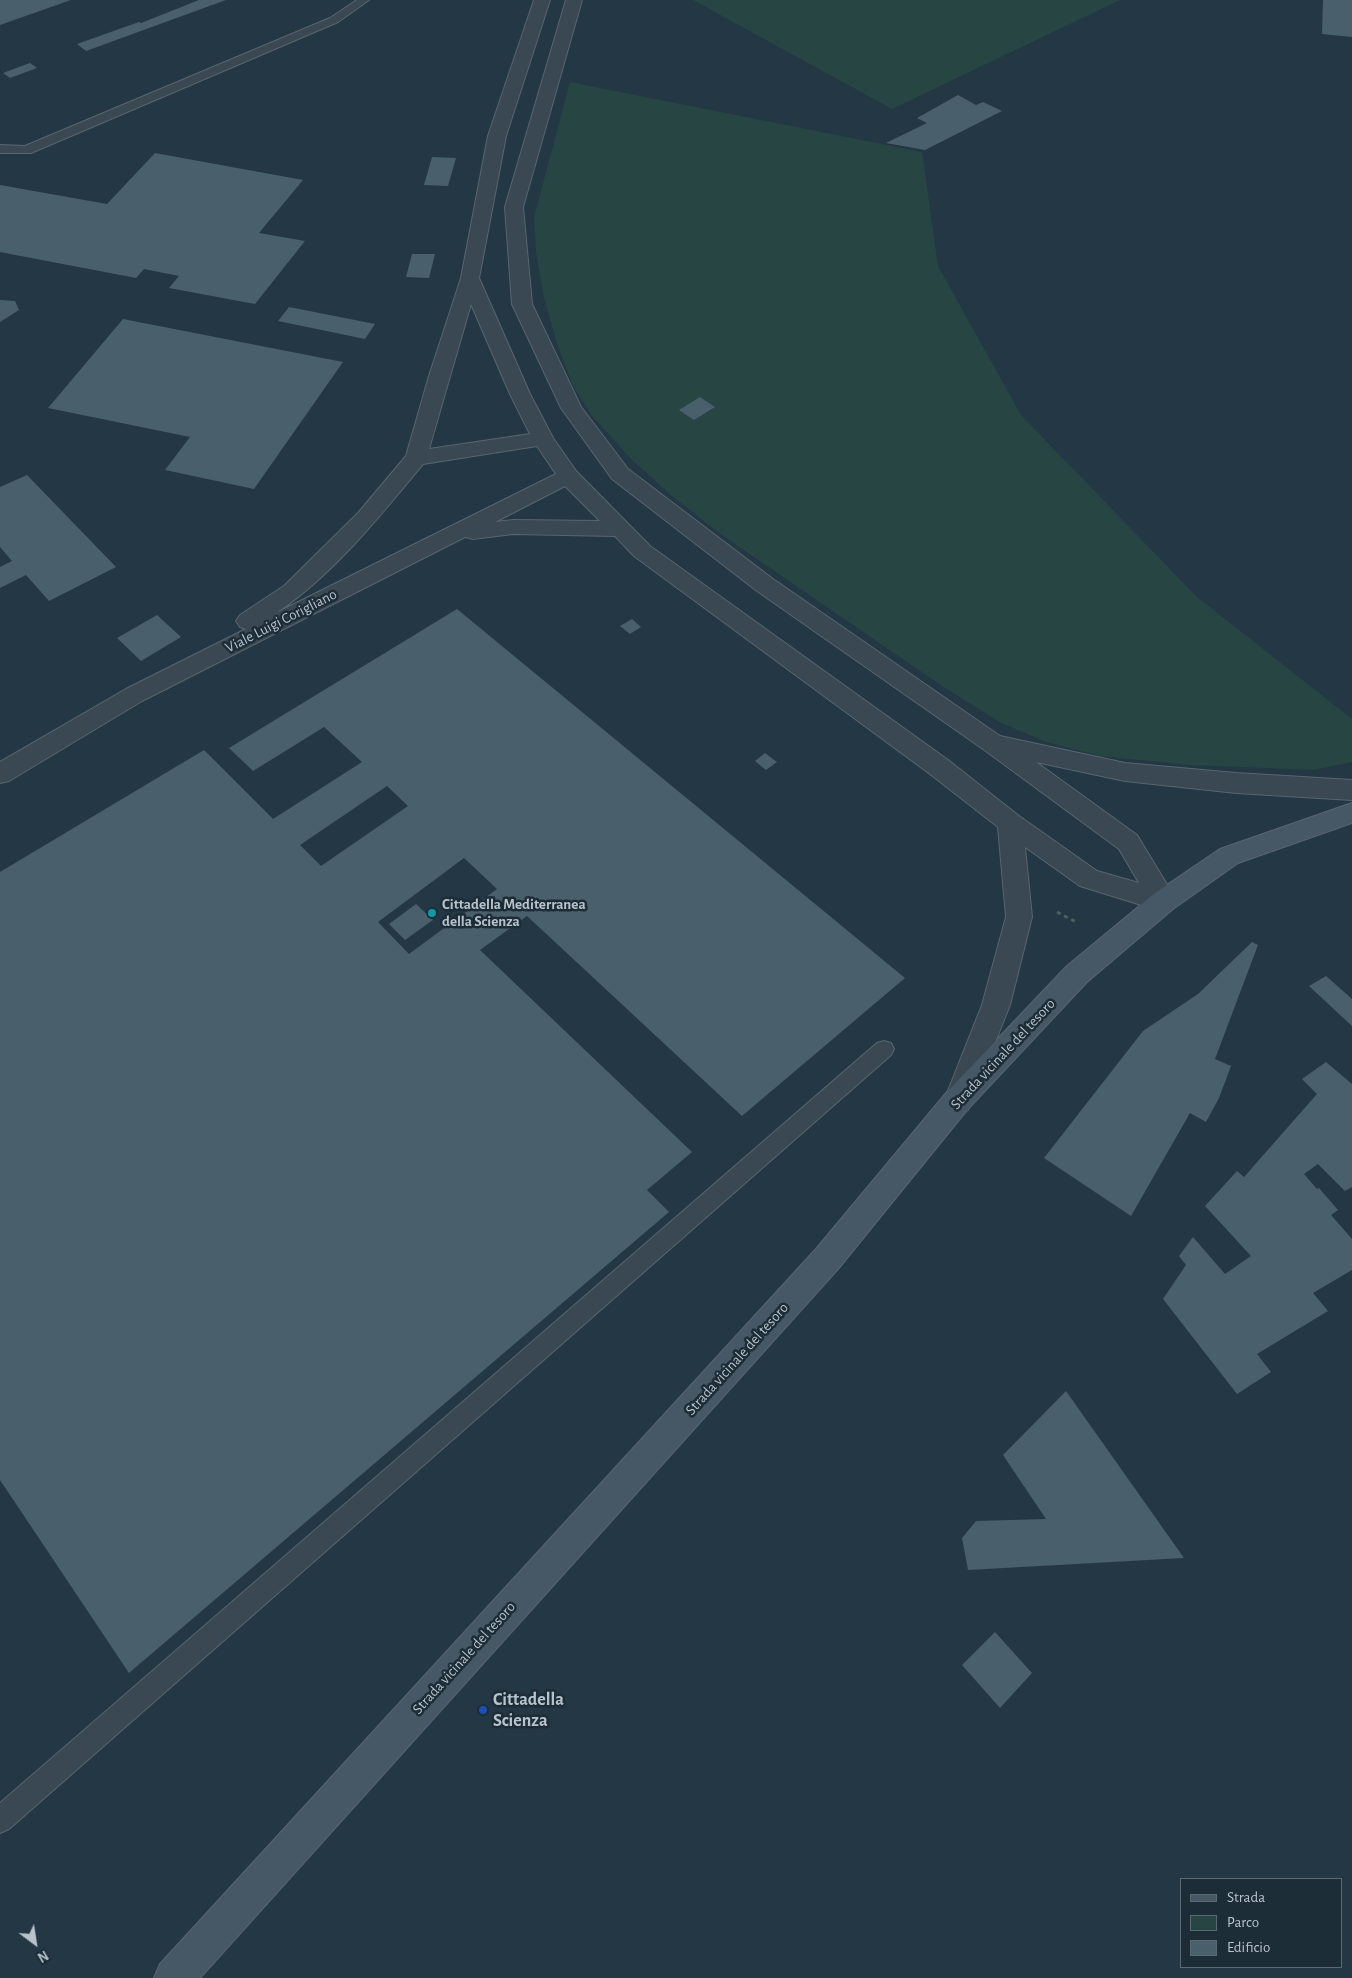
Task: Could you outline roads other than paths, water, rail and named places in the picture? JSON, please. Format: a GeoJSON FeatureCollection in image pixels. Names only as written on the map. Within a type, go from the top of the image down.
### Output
{"type":"FeatureCollection","features":[{"type":"Feature","properties":{"kind":"main road","name":"Strada vicinale del tesoro"},"geometry":{"type":"LineString","coordinates":[[174,1978],[828,1259],[958,1101],[1077,974],[1164,901],[1229,856],[1352,813]]}},
{"type":"Feature","properties":{"kind":"street"},"geometry":{"type":"LineString","coordinates":[[134,696],[292,592],[366,518],[416,458],[439,376],[470,278],[497,136],[542,0]]}},
{"type":"Feature","properties":{"kind":"street"},"geometry":{"type":"LineString","coordinates":[[574,0],[514,207],[522,304],[571,408],[620,474],[765,585],[992,743],[1128,842],[1164,901]]}},
{"type":"Feature","properties":{"kind":"street"},"geometry":{"type":"LineString","coordinates":[[470,278],[520,394],[543,439],[568,476],[642,551],[939,767],[1010,823],[1089,879],[1164,901]]}},
{"type":"Feature","properties":{"kind":"street"},"geometry":{"type":"LineString","coordinates":[[416,458],[543,439]]}},
{"type":"Feature","properties":{"kind":"street","name":"Viale Luigi Corigliano"},"geometry":{"type":"LineString","coordinates":[[0,774],[134,696],[568,476]]}},
{"type":"Feature","properties":{"kind":"street"},"geometry":{"type":"LineString","coordinates":[[446,537],[480,530],[513,527],[621,529]]}},
{"type":"Feature","properties":{"kind":"street"},"geometry":{"type":"LineString","coordinates":[[992,743],[1125,772],[1236,783],[1352,790]]}},
{"type":"Feature","properties":{"kind":"street"},"geometry":{"type":"LineString","coordinates":[[958,1101],[996,1005],[1019,917],[1010,823]]}},
{"type":"Feature","properties":{"kind":"lane"},"geometry":{"type":"LineString","coordinates":[[0,149],[27,150],[334,20],[364,0]]}},
{"type":"Feature","properties":{"kind":"lane"},"geometry":{"type":"LineString","coordinates":[[0,1820],[884,1049]]}},
{"type":"Feature","properties":{"kind":"place","name":"Cittadella Mediterranea della Scienza"},"geometry":{"type":"Point","coordinates":[432,913]}},
{"type":"Feature","properties":{"kind":"place","name":"Cittadella Scienza"},"geometry":{"type":"Point","coordinates":[483,1710]}}]}
